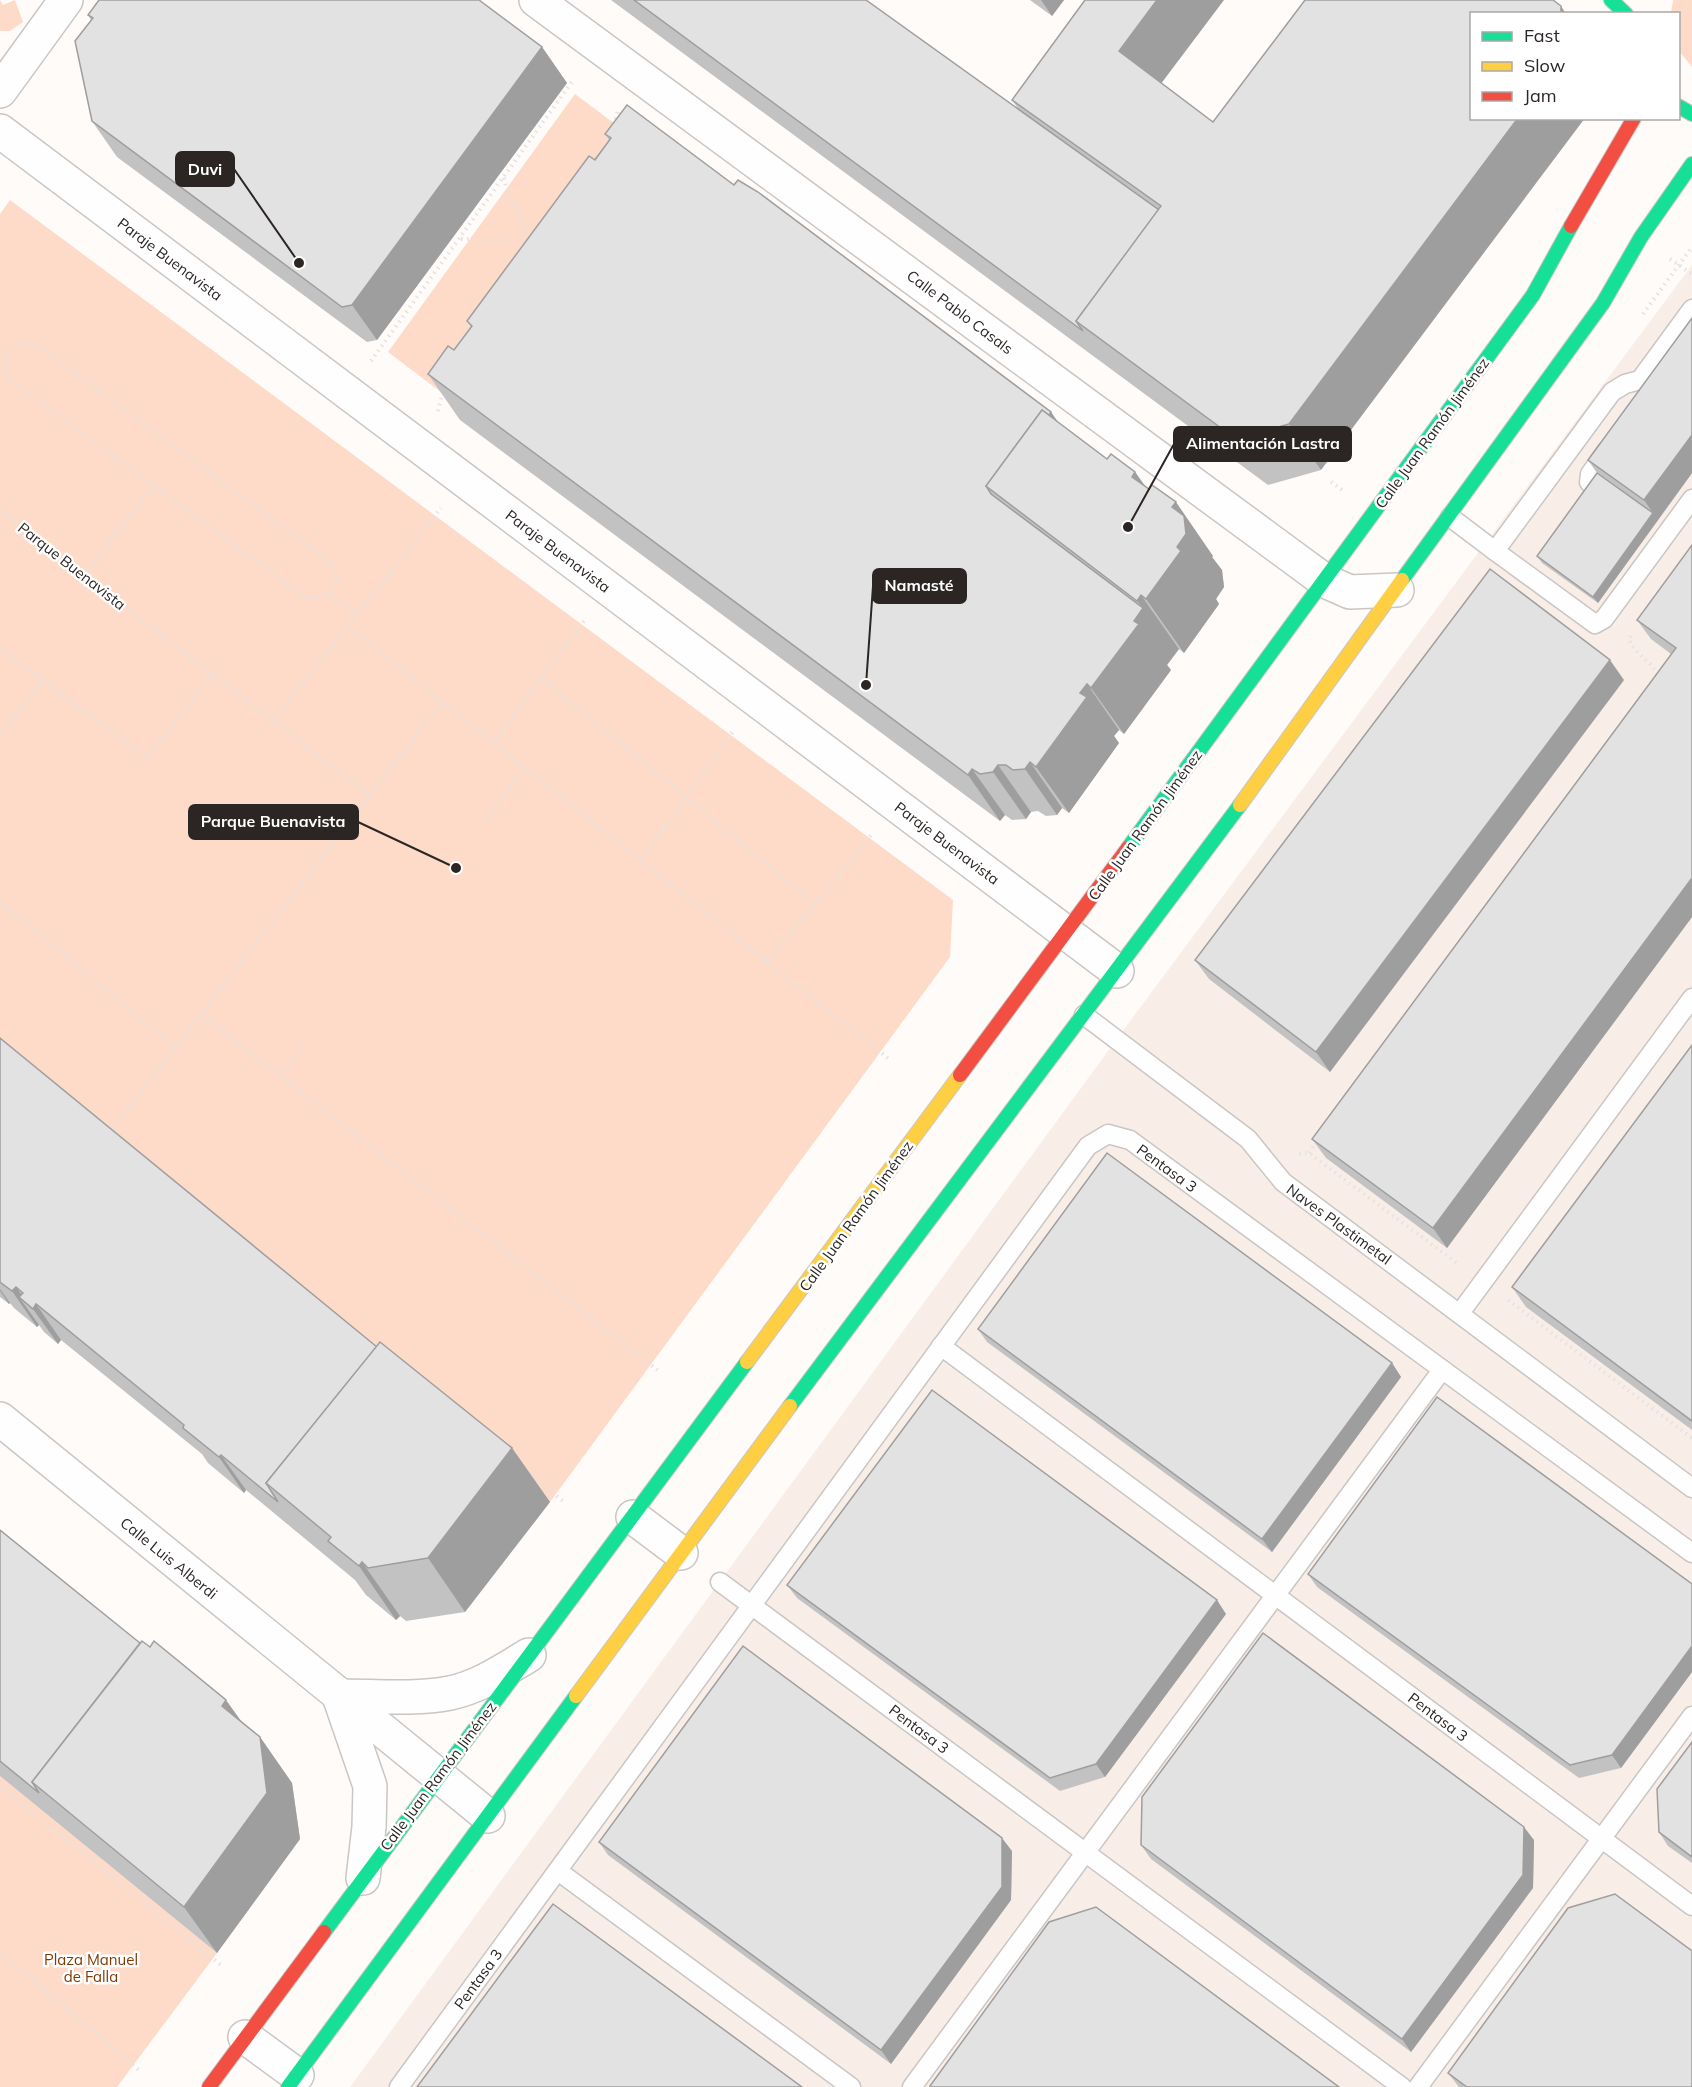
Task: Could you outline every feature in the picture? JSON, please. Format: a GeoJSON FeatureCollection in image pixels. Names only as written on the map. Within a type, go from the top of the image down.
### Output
{"type":"FeatureCollection","features":[{"type":"Feature","properties":{"kind":"main road"},"geometry":{"type":"LineString","coordinates":[[1611,0],[1624,12]]}},
{"type":"Feature","properties":{"kind":"main road","name":"Calle Juan Ramón Jiménez"},"geometry":{"type":"LineString","coordinates":[[208,2087],[1066,933],[1533,295],[1586,197],[1633,120]]}},
{"type":"Feature","properties":{"kind":"main road"},"geometry":{"type":"LineString","coordinates":[[292,2081],[813,1374],[1117,971],[1450,517],[1603,303],[1641,237],[1692,164]]}},
{"type":"Feature","properties":{"kind":"street"},"geometry":{"type":"LineString","coordinates":[[0,91],[66,0]]}},
{"type":"Feature","properties":{"kind":"street","name":"Calle Pablo Casals"},"geometry":{"type":"LineString","coordinates":[[536,0],[1325,581],[1350,592],[1396,590]]}},
{"type":"Feature","properties":{"kind":"street","name":"Paraje Buenavista"},"geometry":{"type":"LineString","coordinates":[[0,131],[1117,971]]}},
{"type":"Feature","properties":{"kind":"street","name":"Calle Luis Alberdi"},"geometry":{"type":"LineString","coordinates":[[0,1419],[488,1816]]}},
{"type":"Feature","properties":{"kind":"street"},"geometry":{"type":"LineString","coordinates":[[633,1517],[681,1553]]}},
{"type":"Feature","properties":{"kind":"street"},"geometry":{"type":"LineString","coordinates":[[363,1878],[369,1827],[370,1786],[339,1696],[413,1696],[451,1693],[493,1677],[529,1655]]}},
{"type":"Feature","properties":{"kind":"street"},"geometry":{"type":"LineString","coordinates":[[245,2037],[292,2081]]}},
{"type":"Feature","properties":{"kind":"lane"},"geometry":{"type":"LineString","coordinates":[[1495,551],[1612,392],[1625,384],[1640,388],[1692,309]]}},
{"type":"Feature","properties":{"kind":"lane"},"geometry":{"type":"LineString","coordinates":[[1595,489],[1589,482],[1590,474],[1615,438]]}},
{"type":"Feature","properties":{"kind":"lane"},"geometry":{"type":"LineString","coordinates":[[1450,517],[1595,624],[1604,619],[1692,499]]}},
{"type":"Feature","properties":{"kind":"lane"},"geometry":{"type":"LineString","coordinates":[[1651,530],[1662,531],[1674,524]]}},
{"type":"Feature","properties":{"kind":"lane"},"geometry":{"type":"LineString","coordinates":[[1460,1313],[1692,998]]}},
{"type":"Feature","properties":{"kind":"lane","name":"Naves Plastimetal"},"geometry":{"type":"LineString","coordinates":[[1084,1015],[1248,1139],[1283,1182],[1692,1488]]}},
{"type":"Feature","properties":{"kind":"lane","name":"Pentasa 3"},"geometry":{"type":"LineString","coordinates":[[399,2087],[1088,1146],[1108,1134],[1130,1140],[1692,1553]]}},
{"type":"Feature","properties":{"kind":"lane","name":"Pentasa 3"},"geometry":{"type":"LineString","coordinates":[[941,1346],[1692,1906]]}},
{"type":"Feature","properties":{"kind":"lane"},"geometry":{"type":"LineString","coordinates":[[912,2087],[1442,1370]]}},
{"type":"Feature","properties":{"kind":"lane","name":"Pentasa 3"},"geometry":{"type":"LineString","coordinates":[[720,1582],[1402,2087]]}},
{"type":"Feature","properties":{"kind":"lane"},"geometry":{"type":"LineString","coordinates":[[1418,2087],[1692,1716]]}},
{"type":"Feature","properties":{"kind":"lane"},"geometry":{"type":"LineString","coordinates":[[558,1871],[851,2087]]}},
{"type":"Feature","properties":{"kind":"path"},"geometry":{"type":"LineString","coordinates":[[371,362],[574,79]]}},
{"type":"Feature","properties":{"kind":"path"},"geometry":{"type":"LineString","coordinates":[[612,133],[618,111]]}},
{"type":"Feature","properties":{"kind":"path"},"geometry":{"type":"LineString","coordinates":[[504,177],[507,191],[530,240],[532,250]]}},
{"type":"Feature","properties":{"kind":"path"},"geometry":{"type":"LineString","coordinates":[[525,248],[537,232]]}},
{"type":"Feature","properties":{"kind":"path"},"geometry":{"type":"LineString","coordinates":[[460,239],[539,240]]}},
{"type":"Feature","properties":{"kind":"path"},"geometry":{"type":"LineString","coordinates":[[1667,257],[1692,274]]}},
{"type":"Feature","properties":{"kind":"path"},"geometry":{"type":"LineString","coordinates":[[452,355],[472,318]]}},
{"type":"Feature","properties":{"kind":"path"},"geometry":{"type":"LineString","coordinates":[[24,342],[40,347],[332,563],[336,577],[329,592],[317,598],[305,597],[152,487],[13,382],[4,367],[9,350],[24,342]]}},
{"type":"Feature","properties":{"kind":"path"},"geometry":{"type":"LineString","coordinates":[[438,411],[444,383]]}},
{"type":"Feature","properties":{"kind":"path"},"geometry":{"type":"LineString","coordinates":[[84,575],[152,487]]}},
{"type":"Feature","properties":{"kind":"path"},"geometry":{"type":"LineString","coordinates":[[273,720],[442,507]]}},
{"type":"Feature","properties":{"kind":"path","name":"Parque Buenavista"},"geometry":{"type":"LineString","coordinates":[[0,510],[371,797]]}},
{"type":"Feature","properties":{"kind":"path"},"geometry":{"type":"LineString","coordinates":[[329,592],[357,615]]}},
{"type":"Feature","properties":{"kind":"path"},"geometry":{"type":"LineString","coordinates":[[494,743],[586,617]]}},
{"type":"Feature","properties":{"kind":"path"},"geometry":{"type":"LineString","coordinates":[[348,626],[889,1059]]}},
{"type":"Feature","properties":{"kind":"path"},"geometry":{"type":"LineString","coordinates":[[1633,631],[1629,639],[1633,649],[1658,674],[1658,683]]}},
{"type":"Feature","properties":{"kind":"path"},"geometry":{"type":"LineString","coordinates":[[0,648],[147,758],[212,674]]}},
{"type":"Feature","properties":{"kind":"path"},"geometry":{"type":"LineString","coordinates":[[542,678],[684,798],[815,904]]}},
{"type":"Feature","properties":{"kind":"path"},"geometry":{"type":"LineString","coordinates":[[0,734],[43,680]]}},
{"type":"Feature","properties":{"kind":"path"},"geometry":{"type":"LineString","coordinates":[[104,1139],[371,797],[442,702]]}},
{"type":"Feature","properties":{"kind":"path"},"geometry":{"type":"LineString","coordinates":[[640,860],[736,728]]}},
{"type":"Feature","properties":{"kind":"path"},"geometry":{"type":"LineString","coordinates":[[485,818],[525,768]]}},
{"type":"Feature","properties":{"kind":"path"},"geometry":{"type":"LineString","coordinates":[[767,962],[874,831]]}},
{"type":"Feature","properties":{"kind":"path"},"geometry":{"type":"LineString","coordinates":[[0,901],[176,1048]]}},
{"type":"Feature","properties":{"kind":"path"},"geometry":{"type":"LineString","coordinates":[[202,1015],[660,1372]]}},
{"type":"Feature","properties":{"kind":"path"},"geometry":{"type":"LineString","coordinates":[[279,1076],[305,1044]]}},
{"type":"Feature","properties":{"kind":"path"},"geometry":{"type":"LineString","coordinates":[[99,1125],[118,1140]]}},
{"type":"Feature","properties":{"kind":"path"},"geometry":{"type":"LineString","coordinates":[[1308,1153],[1323,1133]]}},
{"type":"Feature","properties":{"kind":"path"},"geometry":{"type":"LineString","coordinates":[[527,1472],[563,1501]]}},
{"type":"Feature","properties":{"kind":"path"},"geometry":{"type":"LineString","coordinates":[[0,1786],[222,1966]]}},
{"type":"Feature","properties":{"kind":"path"},"geometry":{"type":"LineString","coordinates":[[0,1952],[141,2072]]}},
{"type":"Feature","properties":{"kind":"shaded area"},"geometry":{"type":"Polygon","coordinates":[[[1692,265],[1692,2087],[350,2087],[1116,1040],[1692,265]]]}},
{"type":"Feature","properties":{"kind":"green space"},"geometry":{"type":"Polygon","coordinates":[[[0,0],[3,5],[15,0],[23,22],[10,31],[0,31],[0,0]]]}},
{"type":"Feature","properties":{"kind":"green space"},"geometry":{"type":"Polygon","coordinates":[[[1673,0],[1692,0],[1692,67],[1680,52],[1680,12],[1671,12],[1673,0]]]}},
{"type":"Feature","properties":{"kind":"green space"},"geometry":{"type":"Polygon","coordinates":[[[575,94],[647,148],[458,405],[388,352],[575,94]]]}},
{"type":"Feature","properties":{"kind":"green space"},"geometry":{"type":"Polygon","coordinates":[[[10,200],[953,900],[950,957],[550,1502],[0,1054],[0,214],[10,200]]]}},
{"type":"Feature","properties":{"kind":"green space","name":"Plaza Manuel de Falla"},"geometry":{"type":"Polygon","coordinates":[[[0,1776],[217,1953],[117,2087],[0,2087],[0,1776]]]}},
{"type":"Feature","properties":{"kind":"building"},"geometry":{"type":"Polygon","coordinates":[[[99,0],[479,0],[542,47],[352,305],[342,307],[92,121],[75,41],[93,18],[88,15],[99,0]]]}},
{"type":"Feature","properties":{"kind":"building"},"geometry":{"type":"Polygon","coordinates":[[[634,0],[866,0],[1159,210],[1076,321],[1083,331],[634,0]]]}},
{"type":"Feature","properties":{"kind":"building"},"geometry":{"type":"Polygon","coordinates":[[[1085,0],[1157,0],[1119,51],[1213,122],[1305,0],[1553,0],[1561,6],[1561,12],[1470,12],[1470,120],[1517,120],[1289,424],[1236,439],[1076,321],[1161,206],[1012,100],[1085,0]]]}},
{"type":"Feature","properties":{"kind":"building"},"geometry":{"type":"Polygon","coordinates":[[[627,105],[734,185],[738,180],[758,192],[1051,412],[1049,415],[1042,410],[986,486],[991,494],[1143,608],[1134,621],[1139,624],[1091,688],[1087,684],[1080,693],[1087,697],[1036,767],[1030,762],[1025,769],[1013,770],[1006,765],[998,765],[993,772],[980,774],[972,769],[968,775],[428,374],[448,346],[454,350],[472,326],[467,321],[589,156],[595,160],[611,138],[605,134],[627,105]]]}},
{"type":"Feature","properties":{"kind":"building"},"geometry":{"type":"Polygon","coordinates":[[[1692,318],[1692,435],[1644,500],[1588,460],[1692,318]]]}},
{"type":"Feature","properties":{"kind":"building"},"geometry":{"type":"Polygon","coordinates":[[[1042,410],[1107,459],[1111,454],[1135,472],[1132,477],[1149,489],[1152,485],[1176,502],[1172,507],[1184,516],[1186,534],[1177,547],[1181,551],[1146,599],[1141,595],[1137,601],[986,486],[1042,410]]]}},
{"type":"Feature","properties":{"kind":"building"},"geometry":{"type":"Polygon","coordinates":[[[1597,473],[1653,513],[1593,597],[1537,556],[1597,473]]]}},
{"type":"Feature","properties":{"kind":"building"},"geometry":{"type":"Polygon","coordinates":[[[1692,545],[1692,878],[1433,1228],[1312,1139],[1676,648],[1637,620],[1692,545]]]}},
{"type":"Feature","properties":{"kind":"building"},"geometry":{"type":"Polygon","coordinates":[[[1490,569],[1610,660],[1316,1052],[1195,960],[1490,569]]]}},
{"type":"Feature","properties":{"kind":"building"},"geometry":{"type":"Polygon","coordinates":[[[0,1038],[377,1347],[266,1483],[278,1502],[221,1455],[219,1457],[183,1428],[184,1425],[36,1304],[33,1309],[19,1297],[23,1293],[16,1287],[12,1291],[0,1282],[0,1038]]]}},
{"type":"Feature","properties":{"kind":"building"},"geometry":{"type":"Polygon","coordinates":[[[1692,1045],[1692,1421],[1512,1287],[1692,1045]]]}},
{"type":"Feature","properties":{"kind":"building"},"geometry":{"type":"Polygon","coordinates":[[[1107,1153],[1392,1363],[1262,1539],[978,1329],[1107,1153]]]}},
{"type":"Feature","properties":{"kind":"building"},"geometry":{"type":"Polygon","coordinates":[[[380,1342],[512,1448],[428,1558],[368,1568],[362,1562],[359,1566],[328,1541],[331,1537],[266,1483],[380,1342]]]}},
{"type":"Feature","properties":{"kind":"building"},"geometry":{"type":"Polygon","coordinates":[[[932,1390],[1217,1600],[1096,1764],[1050,1778],[787,1585],[932,1390]]]}},
{"type":"Feature","properties":{"kind":"building"},"geometry":{"type":"Polygon","coordinates":[[[1437,1397],[1692,1584],[1692,1646],[1612,1755],[1570,1765],[1308,1574],[1437,1397]]]}},
{"type":"Feature","properties":{"kind":"building"},"geometry":{"type":"Polygon","coordinates":[[[0,1530],[140,1643],[32,1782],[39,1793],[0,1761],[0,1530]]]}},
{"type":"Feature","properties":{"kind":"building"},"geometry":{"type":"Polygon","coordinates":[[[1263,1633],[1524,1827],[1523,1875],[1402,2039],[1141,1845],[1142,1797],[1263,1633]]]}},
{"type":"Feature","properties":{"kind":"building"},"geometry":{"type":"Polygon","coordinates":[[[142,1641],[150,1647],[154,1641],[226,1700],[222,1706],[260,1737],[267,1793],[184,1907],[32,1782],[142,1641]]]}},
{"type":"Feature","properties":{"kind":"building"},"geometry":{"type":"Polygon","coordinates":[[[743,1646],[1002,1838],[1002,1887],[881,2050],[599,1842],[743,1646]]]}},
{"type":"Feature","properties":{"kind":"building"},"geometry":{"type":"Polygon","coordinates":[[[1692,1742],[1692,1857],[1659,1832],[1657,1789],[1692,1742]]]}},
{"type":"Feature","properties":{"kind":"building"},"geometry":{"type":"Polygon","coordinates":[[[1615,1894],[1692,1951],[1692,2087],[1467,2087],[1448,2073],[1568,1908],[1615,1894]]]}},
{"type":"Feature","properties":{"kind":"building"},"geometry":{"type":"Polygon","coordinates":[[[553,1904],[802,2087],[417,2087],[553,1904]]]}},
{"type":"Feature","properties":{"kind":"building"},"geometry":{"type":"Polygon","coordinates":[[[1096,1907],[1339,2087],[930,2086],[1049,1922],[1096,1907]]]}},
{"type":"Feature","properties":{"kind":"traffic: fast"},"geometry":{"type":"LineString","coordinates":[[1611,0],[1624,12]]}},
{"type":"Feature","properties":{"kind":"traffic: fast"},"geometry":{"type":"LineString","coordinates":[[1680,107],[1692,114]]}},
{"type":"Feature","properties":{"kind":"traffic: fast"},"geometry":{"type":"LineString","coordinates":[[1402,580],[1603,303],[1641,237],[1692,164]]}},
{"type":"Feature","properties":{"kind":"traffic: fast"},"geometry":{"type":"LineString","coordinates":[[1128,848],[1533,295],[1571,226]]}},
{"type":"Feature","properties":{"kind":"traffic: fast"},"geometry":{"type":"LineString","coordinates":[[790,1406],[1240,805]]}},
{"type":"Feature","properties":{"kind":"traffic: fast"},"geometry":{"type":"LineString","coordinates":[[324,1932],[747,1362]]}},
{"type":"Feature","properties":{"kind":"traffic: fast"},"geometry":{"type":"LineString","coordinates":[[288,2087],[576,1696]]}},
{"type":"Feature","properties":{"kind":"traffic: slow"},"geometry":{"type":"LineString","coordinates":[[1240,805],[1402,580]]}},
{"type":"Feature","properties":{"kind":"traffic: slow"},"geometry":{"type":"LineString","coordinates":[[747,1362],[960,1075]]}},
{"type":"Feature","properties":{"kind":"traffic: slow"},"geometry":{"type":"LineString","coordinates":[[576,1696],[790,1406]]}},
{"type":"Feature","properties":{"kind":"traffic: jam"},"geometry":{"type":"LineString","coordinates":[[1571,226],[1633,120]]}},
{"type":"Feature","properties":{"kind":"traffic: jam"},"geometry":{"type":"LineString","coordinates":[[960,1075],[1128,848]]}},
{"type":"Feature","properties":{"kind":"traffic: jam"},"geometry":{"type":"LineString","coordinates":[[209,2087],[324,1932]]}},
{"type":"Feature","properties":{"kind":"place","name":"Duvi"},"geometry":{"type":"Point","coordinates":[299,263]}},
{"type":"Feature","properties":{"kind":"place","name":"Alimentación Lastra"},"geometry":{"type":"Point","coordinates":[1128,527]}},
{"type":"Feature","properties":{"kind":"place","name":"Namasté"},"geometry":{"type":"Point","coordinates":[866,685]}},
{"type":"Feature","properties":{"kind":"place","name":"Parque Buenavista"},"geometry":{"type":"Point","coordinates":[456,868]}}]}
